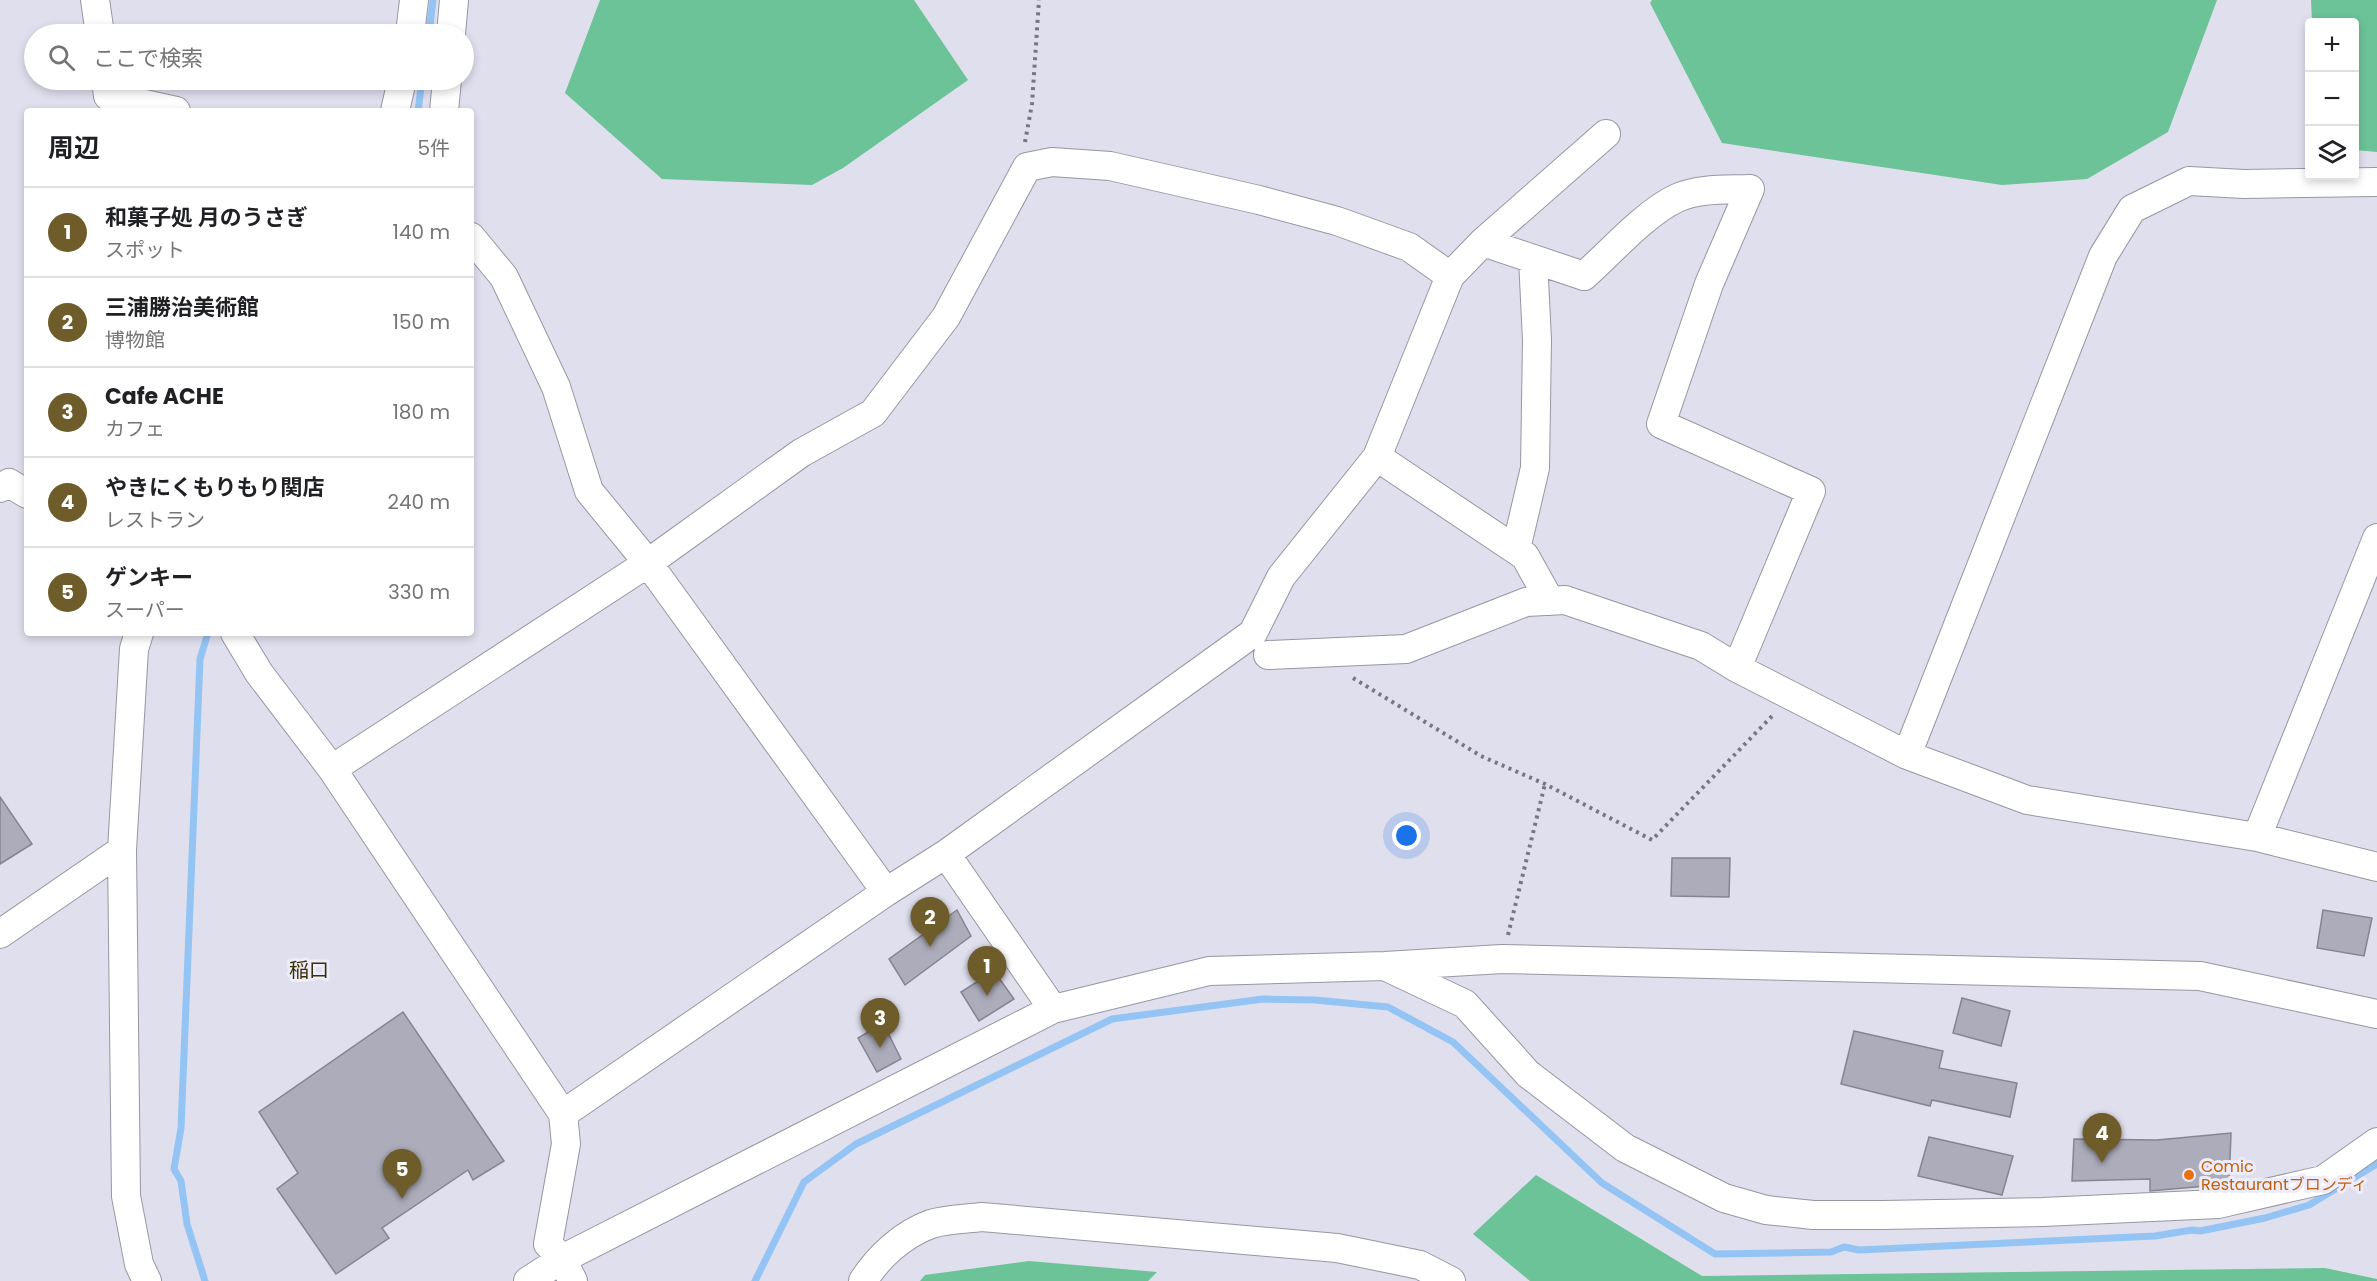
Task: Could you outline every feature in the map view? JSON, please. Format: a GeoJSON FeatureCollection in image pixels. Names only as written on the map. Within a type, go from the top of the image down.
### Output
{"type":"FeatureCollection","features":[{"type":"Feature","properties":{"kind":"street"},"geometry":{"type":"LineString","coordinates":[[95,0],[99,24]]}},
{"type":"Feature","properties":{"kind":"street"},"geometry":{"type":"LineString","coordinates":[[411,24],[414,0]]}},
{"type":"Feature","properties":{"kind":"street"},"geometry":{"type":"LineString","coordinates":[[452,24],[454,0]]}},
{"type":"Feature","properties":{"kind":"street"},"geometry":{"type":"LineString","coordinates":[[107,90],[108,96],[162,108]]}},
{"type":"Feature","properties":{"kind":"street"},"geometry":{"type":"LineString","coordinates":[[396,108],[400,90]]}},
{"type":"Feature","properties":{"kind":"street"},"geometry":{"type":"LineString","coordinates":[[444,108],[446,90]]}},
{"type":"Feature","properties":{"kind":"street"},"geometry":{"type":"LineString","coordinates":[[563,1114],[886,892],[946,854],[1253,633],[1281,577],[1377,457],[1450,276],[1483,242],[1606,134]]}},
{"type":"Feature","properties":{"kind":"street"},"geometry":{"type":"LineString","coordinates":[[332,769],[648,563],[801,453],[873,413],[946,317],[1027,167],[1052,162],[1110,166],[1259,200],[1337,221],[1409,247],[1450,276]]}},
{"type":"Feature","properties":{"kind":"street"},"geometry":{"type":"LineString","coordinates":[[1907,755],[2103,256],[2132,209],[2188,181],[2244,184],[2377,182]]}},
{"type":"Feature","properties":{"kind":"street"},"geometry":{"type":"LineString","coordinates":[[1483,242],[1584,276],[1648,218],[1677,198],[1708,190],[1750,189],[1709,284],[1660,424],[1811,491],[1737,668]]}},
{"type":"Feature","properties":{"kind":"street"},"geometry":{"type":"LineString","coordinates":[[474,241],[504,277],[556,387],[589,491],[648,563],[886,892]]}},
{"type":"Feature","properties":{"kind":"street"},"geometry":{"type":"LineString","coordinates":[[1516,549],[1535,468],[1537,340],[1533,259]]}},
{"type":"Feature","properties":{"kind":"street"},"geometry":{"type":"LineString","coordinates":[[1377,457],[1525,556],[1550,601]]}},
{"type":"Feature","properties":{"kind":"street"},"geometry":{"type":"LineString","coordinates":[[0,488],[9,483],[24,492]]}},
{"type":"Feature","properties":{"kind":"street"},"geometry":{"type":"LineString","coordinates":[[2257,837],[2377,537]]}},
{"type":"Feature","properties":{"kind":"street"},"geometry":{"type":"LineString","coordinates":[[1268,655],[1406,649],[1526,602],[1564,600],[1701,646],[1737,668],[1907,755],[2027,800],[2257,837],[2377,867]]}},
{"type":"Feature","properties":{"kind":"street"},"geometry":{"type":"LineString","coordinates":[[138,636],[134,649],[122,850],[126,1196],[139,1264],[147,1281]]}},
{"type":"Feature","properties":{"kind":"street"},"geometry":{"type":"LineString","coordinates":[[237,636],[259,673],[332,769],[563,1114],[566,1144],[548,1244],[568,1270]]}},
{"type":"Feature","properties":{"kind":"street"},"geometry":{"type":"LineString","coordinates":[[0,934],[122,850]]}},
{"type":"Feature","properties":{"kind":"street"},"geometry":{"type":"LineString","coordinates":[[946,854],[1053,1009]]}},
{"type":"Feature","properties":{"kind":"street"},"geometry":{"type":"LineString","coordinates":[[528,1281],[568,1270],[1053,1009],[1209,971],[1385,966],[1502,959],[2200,976],[2377,1014]]}},
{"type":"Feature","properties":{"kind":"street"},"geometry":{"type":"LineString","coordinates":[[1385,966],[1465,1004],[1528,1074],[1625,1148],[1724,1198],[1766,1210],[1813,1215],[1883,1215],[2043,1212],[2218,1204],[2323,1180],[2377,1142]]}},
{"type":"Feature","properties":{"kind":"street"},"geometry":{"type":"LineString","coordinates":[[863,1281],[872,1266],[895,1245],[931,1224],[982,1216],[1337,1248],[1420,1265],[1451,1281]]}},
{"type":"Feature","properties":{"kind":"path"},"geometry":{"type":"LineString","coordinates":[[1027,167],[1024,139],[1032,104],[1039,0]]}},
{"type":"Feature","properties":{"kind":"path"},"geometry":{"type":"LineString","coordinates":[[1344,675],[1355,678],[1481,756],[1545,784],[1652,840],[1791,696]]}},
{"type":"Feature","properties":{"kind":"path"},"geometry":{"type":"LineString","coordinates":[[1502,959],[1545,784]]}},
{"type":"Feature","properties":{"kind":"green space"},"geometry":{"type":"Polygon","coordinates":[[[600,0],[914,0],[968,80],[843,168],[812,185],[662,179],[565,93],[600,0]]]}},
{"type":"Feature","properties":{"kind":"green space"},"geometry":{"type":"Polygon","coordinates":[[[1652,0],[2217,0],[2168,132],[2087,179],[2002,185],[1722,143],[1650,3],[1652,0]]]}},
{"type":"Feature","properties":{"kind":"green space"},"geometry":{"type":"Polygon","coordinates":[[[2311,0],[2377,0],[2377,152],[2359,150],[2359,18],[2312,18],[2311,0]]]}},
{"type":"Feature","properties":{"kind":"green space"},"geometry":{"type":"Polygon","coordinates":[[[1536,1175],[1702,1276],[2325,1268],[2377,1279],[2377,1281],[1530,1281],[1473,1234],[1536,1175]]]}},
{"type":"Feature","properties":{"kind":"green space"},"geometry":{"type":"Polygon","coordinates":[[[1029,1261],[1157,1272],[1148,1281],[920,1281],[925,1275],[1029,1261]]]}},
{"type":"Feature","properties":{"kind":"building"},"geometry":{"type":"Polygon","coordinates":[[[0,797],[32,844],[0,864],[0,797]]]}},
{"type":"Feature","properties":{"kind":"building"},"geometry":{"type":"Polygon","coordinates":[[[1672,858],[1730,858],[1729,897],[1671,896],[1672,858]]]}},
{"type":"Feature","properties":{"kind":"building"},"geometry":{"type":"Polygon","coordinates":[[[957,910],[971,936],[905,985],[889,959],[957,910]]]}},
{"type":"Feature","properties":{"kind":"building"},"geometry":{"type":"Polygon","coordinates":[[[2323,910],[2372,918],[2364,956],[2317,948],[2323,910]]]}},
{"type":"Feature","properties":{"kind":"building"},"geometry":{"type":"Polygon","coordinates":[[[994,971],[1014,999],[979,1021],[961,992],[994,971]]]}},
{"type":"Feature","properties":{"kind":"building"},"geometry":{"type":"Polygon","coordinates":[[[1962,998],[2010,1011],[2001,1046],[1953,1033],[1962,998]]]}},
{"type":"Feature","properties":{"kind":"building"},"geometry":{"type":"Polygon","coordinates":[[[403,1012],[504,1161],[473,1180],[468,1170],[382,1228],[389,1238],[336,1274],[277,1189],[298,1173],[259,1112],[403,1012]]]}},
{"type":"Feature","properties":{"kind":"building"},"geometry":{"type":"Polygon","coordinates":[[[883,1023],[901,1059],[877,1072],[858,1038],[883,1023]]]}},
{"type":"Feature","properties":{"kind":"building"},"geometry":{"type":"Polygon","coordinates":[[[1854,1031],[1943,1051],[1939,1068],[2017,1083],[2010,1117],[1932,1100],[1930,1106],[1841,1084],[1854,1031]]]}},
{"type":"Feature","properties":{"kind":"building"},"geometry":{"type":"Polygon","coordinates":[[[2231,1133],[2229,1184],[2150,1191],[2150,1179],[2072,1181],[2074,1139],[2157,1140],[2231,1133]]]}},
{"type":"Feature","properties":{"kind":"building"},"geometry":{"type":"Polygon","coordinates":[[[1929,1137],[2013,1156],[2002,1195],[1918,1176],[1929,1137]]]}},
{"type":"Feature","properties":{"kind":"waterway"},"geometry":{"type":"LineString","coordinates":[[430,24],[433,0]]}},
{"type":"Feature","properties":{"kind":"waterway"},"geometry":{"type":"LineString","coordinates":[[418,108],[421,90]]}},
{"type":"Feature","properties":{"kind":"waterway"},"geometry":{"type":"LineString","coordinates":[[205,1281],[187,1224],[181,1181],[174,1169],[181,1128],[200,659],[207,636]]}},
{"type":"Feature","properties":{"kind":"waterway"},"geometry":{"type":"LineString","coordinates":[[755,1281],[804,1182],[856,1144],[1112,1019],[1263,999],[1315,1000],[1388,1007],[1453,1042],[1602,1183],[1715,1254],[1831,1252],[1844,1247],[1859,1250],[2155,1236],[2192,1230],[2200,1231],[2265,1218],[2309,1205],[2377,1164]]}},
{"type":"Feature","properties":{"kind":"place","name":"三浦勝治美術館"},"geometry":{"type":"Point","coordinates":[930,947]}},
{"type":"Feature","properties":{"kind":"place","name":"和菓子処 月のうさぎ"},"geometry":{"type":"Point","coordinates":[987,996]}},
{"type":"Feature","properties":{"kind":"place","name":"Cafe ACHE"},"geometry":{"type":"Point","coordinates":[880,1048]}},
{"type":"Feature","properties":{"kind":"place","name":"やきにくもりもり関店"},"geometry":{"type":"Point","coordinates":[2102,1163]}},
{"type":"Feature","properties":{"kind":"place","name":"Comic Restaurantブロンディ"},"geometry":{"type":"Point","coordinates":[2189,1175]}},
{"type":"Feature","properties":{"kind":"place","name":"ゲンキー"},"geometry":{"type":"Point","coordinates":[402,1199]}},
{"type":"Feature","properties":{"kind":"district","name":"稲口"},"geometry":{"type":"Point","coordinates":[309,970]}}]}
